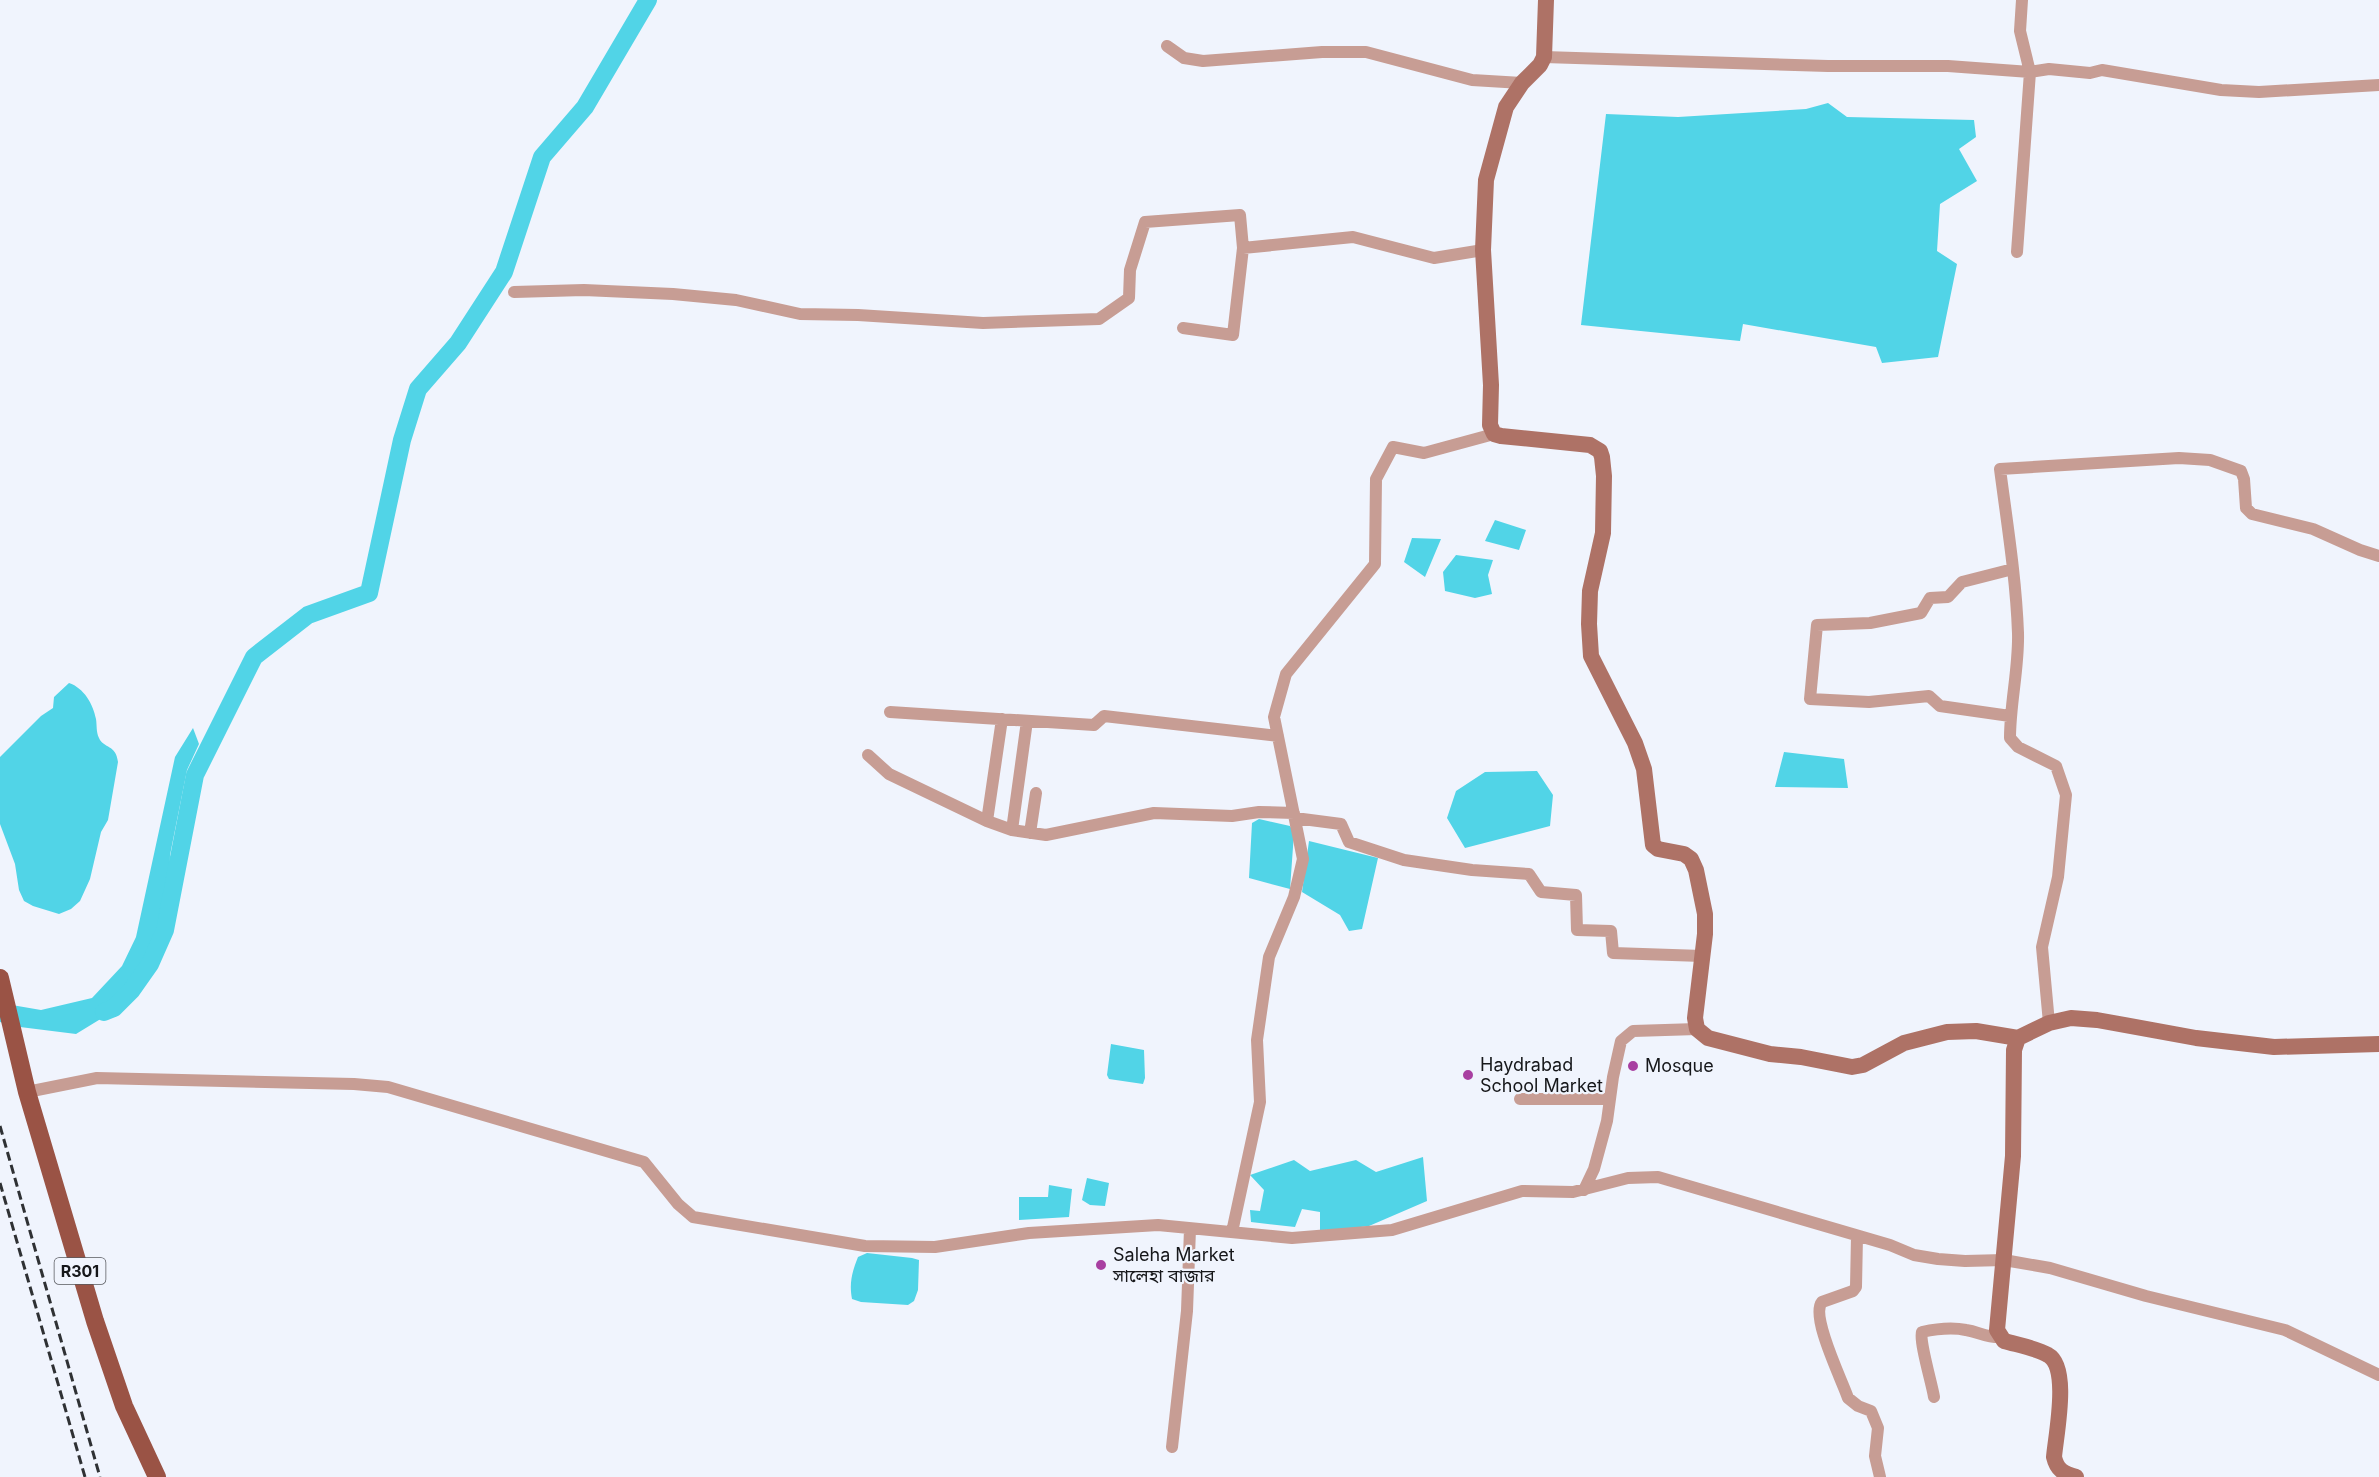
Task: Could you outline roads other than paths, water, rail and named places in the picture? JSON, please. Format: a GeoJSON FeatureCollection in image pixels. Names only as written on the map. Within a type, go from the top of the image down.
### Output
{"type":"FeatureCollection","features":[{"type":"Feature","properties":{"kind":"main road","name":"R301"},"geometry":{"type":"LineString","coordinates":[[0,979],[27,1092],[95,1321],[124,1406],[157,1477]]}},
{"type":"Feature","properties":{"kind":"street"},"geometry":{"type":"LineString","coordinates":[[1494,434],[1490,425],[1491,385],[1483,250],[1486,180],[1506,107],[1521,83],[1544,57],[1546,0]]}},
{"type":"Feature","properties":{"kind":"street"},"geometry":{"type":"LineString","coordinates":[[2017,252],[2030,72],[2020,31],[2022,0]]}},
{"type":"Feature","properties":{"kind":"street"},"geometry":{"type":"LineString","coordinates":[[1167,46],[1184,58],[1203,61],[1322,52],[1366,52],[1472,80],[1521,83]]}},
{"type":"Feature","properties":{"kind":"street"},"geometry":{"type":"LineString","coordinates":[[1544,57],[1828,66],[1948,66],[2030,72],[2049,69],[2090,73],[2102,70],[2221,90],[2259,92],[2379,85]]}},
{"type":"Feature","properties":{"kind":"street"},"geometry":{"type":"LineString","coordinates":[[514,292],[584,290],[673,294],[736,300],[800,314],[858,315],[983,323],[1099,319],[1129,298],[1130,270],[1145,222],[1240,215],[1243,248],[1233,334],[1183,328]]}},
{"type":"Feature","properties":{"kind":"street"},"geometry":{"type":"LineString","coordinates":[[1243,248],[1353,237],[1434,258],[1483,250]]}},
{"type":"Feature","properties":{"kind":"street"},"geometry":{"type":"LineString","coordinates":[[1232,1232],[1260,1102],[1257,1040],[1269,957],[1294,897],[1303,859],[1274,717],[1286,674],[1375,564],[1376,479],[1393,447],[1424,453],[1494,434],[1590,445],[1600,451],[1604,476],[1603,532],[1590,591],[1591,656],[1635,743],[1644,769],[1653,845],[1658,849],[1684,854],[1691,859],[1696,870],[1705,914],[1695,1018],[1697,1029],[1708,1038],[1770,1054],[1801,1057],[1852,1067],[1863,1065],[1904,1043],[1947,1032],[1976,1031],[2019,1038],[2049,1023],[2071,1018],[2097,1020],[2196,1038],[2274,1047],[2379,1044]]}},
{"type":"Feature","properties":{"kind":"street"},"geometry":{"type":"LineString","coordinates":[[2049,1023],[2043,947],[2058,877],[2066,795],[2056,766],[2018,747],[2010,738],[2018,634],[2013,569],[2000,469],[2179,458],[2210,460],[2241,471],[2244,479],[2246,507],[2252,513],[2313,529],[2379,556]]}},
{"type":"Feature","properties":{"kind":"street"},"geometry":{"type":"LineString","coordinates":[[2010,716],[1940,706],[1929,696],[1869,702],[1810,699],[1817,625],[1870,623],[1921,614],[1930,598],[1948,597],[1962,582],[2013,569]]}},
{"type":"Feature","properties":{"kind":"street"},"geometry":{"type":"LineString","coordinates":[[890,712],[1094,725],[1104,716],[1278,736]]}},
{"type":"Feature","properties":{"kind":"street"},"geometry":{"type":"LineString","coordinates":[[987,821],[1002,719]]}},
{"type":"Feature","properties":{"kind":"street"},"geometry":{"type":"LineString","coordinates":[[1012,830],[1027,721]]}},
{"type":"Feature","properties":{"kind":"street"},"geometry":{"type":"LineString","coordinates":[[868,755],[889,774],[987,821],[1012,830],[1046,835],[1154,813],[1232,816],[1259,812],[1341,824],[1349,842],[1404,860],[1472,870],[1529,874],[1541,892],[1576,895],[1577,930],[1611,932],[1613,953],[1702,956]]}},
{"type":"Feature","properties":{"kind":"street"},"geometry":{"type":"LineString","coordinates":[[1030,832],[1036,793]]}},
{"type":"Feature","properties":{"kind":"street"},"geometry":{"type":"LineString","coordinates":[[1584,1190],[1594,1169],[1607,1121],[1621,1041],[1633,1031],[1697,1029]]}},
{"type":"Feature","properties":{"kind":"street"},"geometry":{"type":"LineString","coordinates":[[2019,1038],[2014,1050],[2013,1156],[1997,1330],[1999,1337],[2004,1341],[2049,1355],[2059,1366],[2060,1391],[2054,1457],[2056,1467],[2076,1477]]}},
{"type":"Feature","properties":{"kind":"street"},"geometry":{"type":"LineString","coordinates":[[27,1092],[97,1078],[354,1084],[388,1087],[644,1162],[678,1204],[693,1217],[866,1246],[935,1247],[1029,1233],[1158,1225],[1292,1238],[1392,1230],[1522,1191],[1573,1192],[1628,1178],[1658,1177],[1926,1257],[1965,1261],[2004,1260],[2050,1268],[2146,1296],[2285,1330],[2379,1375]]}},
{"type":"Feature","properties":{"kind":"street"},"geometry":{"type":"LineString","coordinates":[[1520,1099],[1610,1099]]}},
{"type":"Feature","properties":{"kind":"street"},"geometry":{"type":"LineString","coordinates":[[1172,1448],[1187,1311],[1190,1229]]}},
{"type":"Feature","properties":{"kind":"street"},"geometry":{"type":"LineString","coordinates":[[1857,1236],[1856,1287],[1852,1291],[1822,1302],[1818,1310],[1822,1330],[1848,1398],[1858,1406],[1871,1411],[1878,1428],[1875,1456],[1880,1477]]}},
{"type":"Feature","properties":{"kind":"street"},"geometry":{"type":"LineString","coordinates":[[1935,1397],[1919,1339],[1922,1332],[1952,1328],[1969,1330],[1986,1337],[1999,1337]]}},
{"type":"Feature","properties":{"kind":"water"},"geometry":{"type":"Polygon","coordinates":[[[1828,103],[1847,117],[1974,120],[1976,137],[1959,149],[1977,181],[1940,204],[1937,251],[1957,264],[1938,357],[1882,363],[1876,347],[1743,324],[1740,341],[1581,325],[1606,114],[1678,117],[1806,109],[1828,103]]]}},
{"type":"Feature","properties":{"kind":"water"},"geometry":{"type":"Polygon","coordinates":[[[1495,520],[1526,530],[1519,550],[1485,541],[1495,520]]]}},
{"type":"Feature","properties":{"kind":"water"},"geometry":{"type":"Polygon","coordinates":[[[1412,538],[1441,539],[1425,577],[1404,562],[1412,538]]]}},
{"type":"Feature","properties":{"kind":"water"},"geometry":{"type":"Polygon","coordinates":[[[1456,555],[1493,560],[1488,575],[1492,594],[1475,598],[1445,591],[1443,572],[1456,555]]]}},
{"type":"Feature","properties":{"kind":"water"},"geometry":{"type":"Polygon","coordinates":[[[69,683],[87,697],[95,713],[99,738],[115,752],[118,762],[108,820],[101,832],[90,879],[80,901],[71,909],[59,914],[24,901],[19,890],[15,864],[0,824],[0,757],[41,716],[53,708],[54,697],[69,683]]]}},
{"type":"Feature","properties":{"kind":"water"},"geometry":{"type":"Polygon","coordinates":[[[193,728],[199,744],[187,770],[170,855],[169,902],[147,971],[112,1012],[76,1034],[20,1027],[0,1022],[0,1006],[6,1004],[41,1010],[92,998],[122,966],[136,937],[175,757],[193,728]]]}},
{"type":"Feature","properties":{"kind":"water"},"geometry":{"type":"Polygon","coordinates":[[[1784,752],[1844,759],[1848,788],[1775,787],[1784,752]]]}},
{"type":"Feature","properties":{"kind":"water"},"geometry":{"type":"Polygon","coordinates":[[[1537,771],[1553,795],[1550,826],[1465,848],[1447,818],[1456,791],[1485,772],[1537,771]]]}},
{"type":"Feature","properties":{"kind":"water"},"geometry":{"type":"Polygon","coordinates":[[[1259,819],[1290,826],[1294,833],[1290,889],[1249,878],[1252,823],[1259,819]]]}},
{"type":"Feature","properties":{"kind":"water"},"geometry":{"type":"Polygon","coordinates":[[[1309,841],[1378,858],[1362,929],[1349,931],[1340,915],[1302,892],[1309,841]]]}},
{"type":"Feature","properties":{"kind":"water"},"geometry":{"type":"Polygon","coordinates":[[[1111,1044],[1144,1050],[1145,1078],[1143,1084],[1109,1079],[1107,1075],[1111,1044]]]}},
{"type":"Feature","properties":{"kind":"water"},"geometry":{"type":"Polygon","coordinates":[[[1423,1157],[1427,1201],[1369,1226],[1320,1232],[1320,1212],[1302,1209],[1295,1227],[1251,1222],[1250,1210],[1260,1211],[1264,1190],[1250,1175],[1294,1160],[1310,1171],[1356,1160],[1376,1172],[1423,1157]]]}},
{"type":"Feature","properties":{"kind":"water"},"geometry":{"type":"Polygon","coordinates":[[[1087,1178],[1109,1183],[1105,1206],[1090,1205],[1082,1200],[1087,1178]]]}},
{"type":"Feature","properties":{"kind":"water"},"geometry":{"type":"Polygon","coordinates":[[[1049,1185],[1072,1189],[1069,1217],[1019,1220],[1019,1197],[1048,1197],[1049,1185]]]}},
{"type":"Feature","properties":{"kind":"water"},"geometry":{"type":"Polygon","coordinates":[[[867,1253],[919,1260],[918,1290],[914,1301],[908,1305],[861,1302],[852,1299],[851,1283],[854,1268],[858,1257],[867,1253]]]}},
{"type":"Feature","properties":{"kind":"waterway"},"geometry":{"type":"LineString","coordinates":[[104,1012],[114,1008],[131,991],[150,964],[165,930],[195,775],[254,657],[308,615],[369,593],[402,440],[418,389],[458,343],[504,272],[542,157],[585,107],[648,0]]}},
{"type":"Feature","properties":{"kind":"railway"},"geometry":{"type":"LineString","coordinates":[[0,1126],[100,1477]]}},
{"type":"Feature","properties":{"kind":"railway"},"geometry":{"type":"LineString","coordinates":[[0,1183],[85,1477]]}},
{"type":"Feature","properties":{"kind":"place","name":"Mosque"},"geometry":{"type":"Point","coordinates":[1633,1066]}},
{"type":"Feature","properties":{"kind":"place","name":"Haydrabad School Market"},"geometry":{"type":"Point","coordinates":[1468,1075]}},
{"type":"Feature","properties":{"kind":"place","name":"Saleha Market সালেহা বাজার"},"geometry":{"type":"Point","coordinates":[1101,1265]}}]}
